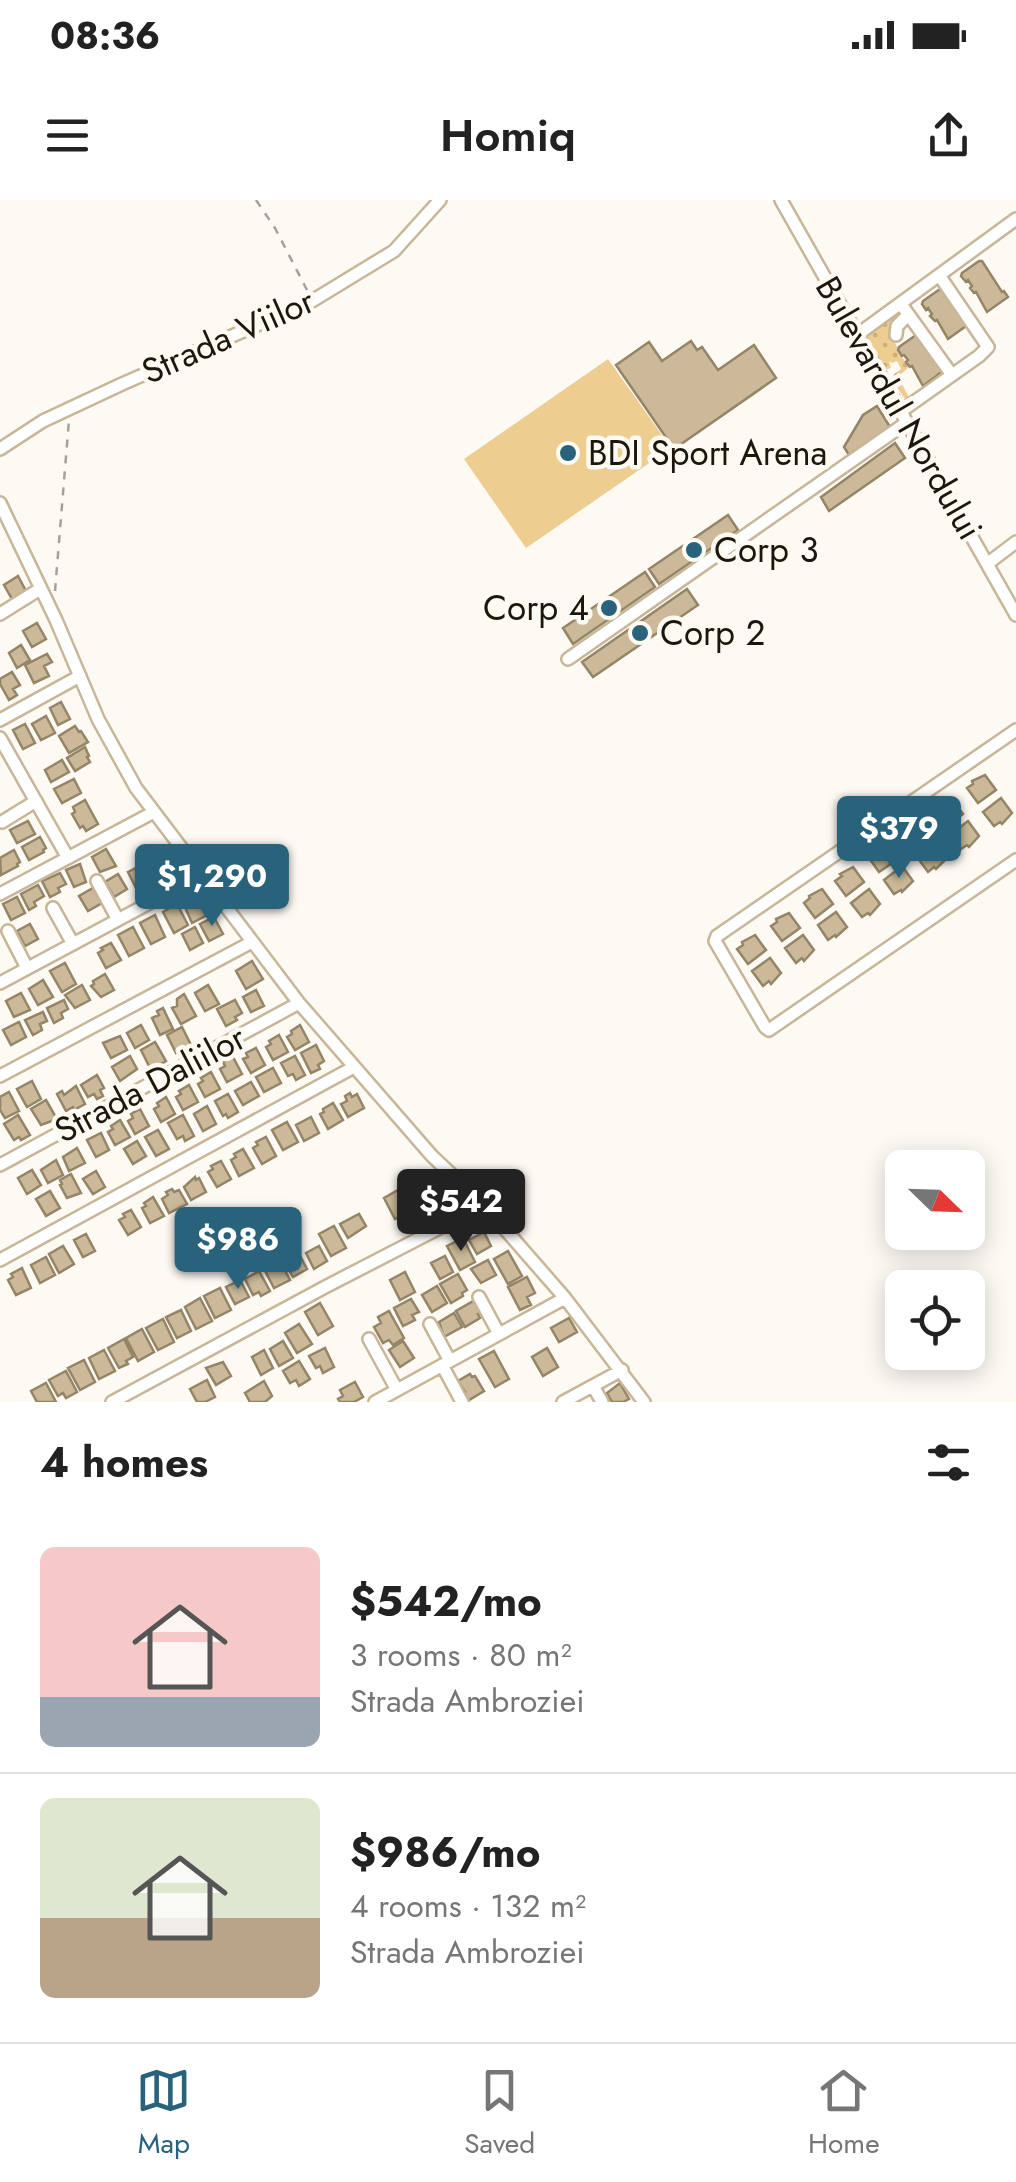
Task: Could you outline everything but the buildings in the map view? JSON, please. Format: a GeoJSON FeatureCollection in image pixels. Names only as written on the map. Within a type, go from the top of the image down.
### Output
{"type":"FeatureCollection","features":[{"type":"Feature","properties":{"kind":"street","name":"Strada Viilor"},"geometry":{"type":"LineString","coordinates":[[0,450],[24,432],[70,408],[312,302],[394,251],[440,200]]}},
{"type":"Feature","properties":{"kind":"street","name":"Bulevardul Nordului"},"geometry":{"type":"LineString","coordinates":[[781,200],[1016,616]]}},
{"type":"Feature","properties":{"kind":"street"},"geometry":{"type":"LineString","coordinates":[[858,334],[1016,219]]}},
{"type":"Feature","properties":{"kind":"street"},"geometry":{"type":"LineString","coordinates":[[568,658],[903,418],[980,356],[988,346],[942,278]]}},
{"type":"Feature","properties":{"kind":"street"},"geometry":{"type":"LineString","coordinates":[[896,336],[905,311],[952,375]]}},
{"type":"Feature","properties":{"kind":"street"},"geometry":{"type":"LineString","coordinates":[[0,503],[119,760],[136,788],[299,1003],[432,1156],[484,1205],[565,1298],[644,1402]]}},
{"type":"Feature","properties":{"kind":"street"},"geometry":{"type":"LineString","coordinates":[[988,564],[1016,542]]}},
{"type":"Feature","properties":{"kind":"street"},"geometry":{"type":"LineString","coordinates":[[0,614],[40,589]]}},
{"type":"Feature","properties":{"kind":"street"},"geometry":{"type":"LineString","coordinates":[[0,720],[80,676]]}},
{"type":"Feature","properties":{"kind":"street"},"geometry":{"type":"LineString","coordinates":[[1016,730],[715,941],[769,1030],[1016,860]]}},
{"type":"Feature","properties":{"kind":"street"},"geometry":{"type":"LineString","coordinates":[[0,738],[68,858]]}},
{"type":"Feature","properties":{"kind":"street"},"geometry":{"type":"LineString","coordinates":[[2,822],[36,801]]}},
{"type":"Feature","properties":{"kind":"street"},"geometry":{"type":"LineString","coordinates":[[0,894],[154,812]]}},
{"type":"Feature","properties":{"kind":"street"},"geometry":{"type":"LineString","coordinates":[[0,983],[200,876]]}},
{"type":"Feature","properties":{"kind":"street"},"geometry":{"type":"LineString","coordinates":[[98,881],[118,920]]}},
{"type":"Feature","properties":{"kind":"street"},"geometry":{"type":"LineString","coordinates":[[53,908],[73,944]]}},
{"type":"Feature","properties":{"kind":"street"},"geometry":{"type":"LineString","coordinates":[[8,932],[27,968]]}},
{"type":"Feature","properties":{"kind":"street"},"geometry":{"type":"LineString","coordinates":[[0,1076],[252,942]]}},
{"type":"Feature","properties":{"kind":"street","name":"Strada Daliilor"},"geometry":{"type":"LineString","coordinates":[[0,1165],[299,1003]]}},
{"type":"Feature","properties":{"kind":"street"},"geometry":{"type":"LineString","coordinates":[[0,1260],[354,1067]]}},
{"type":"Feature","properties":{"kind":"street"},"geometry":{"type":"LineString","coordinates":[[112,1402],[484,1205]]}},
{"type":"Feature","properties":{"kind":"street"},"geometry":{"type":"LineString","coordinates":[[478,1297],[500,1334]]}},
{"type":"Feature","properties":{"kind":"street"},"geometry":{"type":"LineString","coordinates":[[376,1402],[565,1298]]}},
{"type":"Feature","properties":{"kind":"street"},"geometry":{"type":"LineString","coordinates":[[430,1324],[462,1402]]}},
{"type":"Feature","properties":{"kind":"street"},"geometry":{"type":"LineString","coordinates":[[368,1339],[397,1390]]}},
{"type":"Feature","properties":{"kind":"street"},"geometry":{"type":"LineString","coordinates":[[563,1402],[622,1370]]}},
{"type":"Feature","properties":{"kind":"street"},"geometry":{"type":"LineString","coordinates":[[593,1386],[602,1402]]}},
{"type":"Feature","properties":{"kind":"path"},"geometry":{"type":"LineString","coordinates":[[256,200],[282,241],[312,302]]}},
{"type":"Feature","properties":{"kind":"path"},"geometry":{"type":"LineString","coordinates":[[56,620],[55,586],[70,408]]}},
{"type":"Feature","properties":{"kind":"shaded area"},"geometry":{"type":"Polygon","coordinates":[[[897,309],[900,314],[890,335],[909,367],[898,377],[909,397],[905,399],[893,382],[894,374],[901,369],[897,361],[889,361],[891,368],[884,370],[864,333],[869,328],[876,329],[897,309]]]}},
{"type":"Feature","properties":{"kind":"shaded area","name":"BDI Sport Arena"},"geometry":{"type":"Polygon","coordinates":[[[608,359],[671,448],[526,548],[464,459],[608,359]]]}},
{"type":"Feature","properties":{"kind":"place","name":"BDI Sport Arena"},"geometry":{"type":"Point","coordinates":[568,453]}},
{"type":"Feature","properties":{"kind":"place","name":"Corp 3"},"geometry":{"type":"Point","coordinates":[694,550]}},
{"type":"Feature","properties":{"kind":"place","name":"Corp 4"},"geometry":{"type":"Point","coordinates":[609,608]}},
{"type":"Feature","properties":{"kind":"place","name":"Corp 2"},"geometry":{"type":"Point","coordinates":[640,633]}}]}
